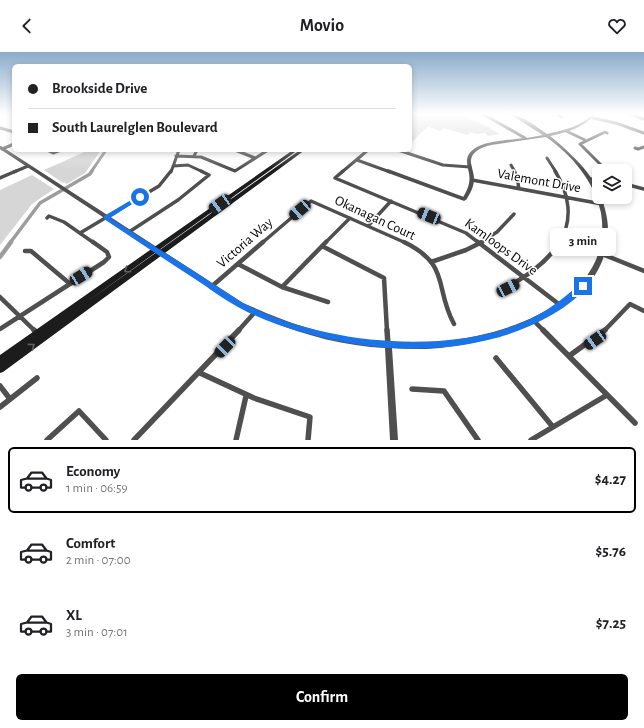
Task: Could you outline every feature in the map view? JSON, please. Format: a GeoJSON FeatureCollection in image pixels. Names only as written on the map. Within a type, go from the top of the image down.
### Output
{"type":"FeatureCollection","features":[{"type":"Feature","properties":{"kind":"main road"},"geometry":{"type":"LineString","coordinates":[[0,369],[293,152]]}},
{"type":"Feature","properties":{"kind":"main road"},"geometry":{"type":"LineString","coordinates":[[0,360],[37,333],[158,252],[300,152]]}},
{"type":"Feature","properties":{"kind":"street"},"geometry":{"type":"LineString","coordinates":[[515,132],[525,138]]}},
{"type":"Feature","properties":{"kind":"street"},"geometry":{"type":"LineString","coordinates":[[541,132],[569,154],[592,183]]}},
{"type":"Feature","properties":{"kind":"street"},"geometry":{"type":"LineString","coordinates":[[366,152],[357,160],[464,199],[472,180],[469,161],[471,156],[479,148],[491,144],[560,132]]}},
{"type":"Feature","properties":{"kind":"street"},"geometry":{"type":"LineString","coordinates":[[568,132],[586,140]]}},
{"type":"Feature","properties":{"kind":"street"},"geometry":{"type":"LineString","coordinates":[[600,164],[580,145],[581,142],[605,132]]}},
{"type":"Feature","properties":{"kind":"street"},"geometry":{"type":"LineString","coordinates":[[1,148],[12,145]]}},
{"type":"Feature","properties":{"kind":"street"},"geometry":{"type":"LineString","coordinates":[[635,148],[638,149],[644,147]]}},
{"type":"Feature","properties":{"kind":"street"},"geometry":{"type":"LineString","coordinates":[[1,148],[211,287],[255,312],[280,323],[314,333],[350,341],[388,345],[428,345],[462,342],[507,332],[534,321],[561,305],[573,296],[589,278],[602,254],[606,230],[602,204]]}},
{"type":"Feature","properties":{"kind":"street"},"geometry":{"type":"LineString","coordinates":[[80,233],[159,186],[167,178],[178,152]]}},
{"type":"Feature","properties":{"kind":"street"},"geometry":{"type":"LineString","coordinates":[[194,156],[196,152]]}},
{"type":"Feature","properties":{"kind":"street"},"geometry":{"type":"LineString","coordinates":[[240,152],[255,158]]}},
{"type":"Feature","properties":{"kind":"street"},"geometry":{"type":"LineString","coordinates":[[176,156],[194,156],[234,171],[265,152]]}},
{"type":"Feature","properties":{"kind":"street"},"geometry":{"type":"LineString","coordinates":[[404,152],[443,165],[470,167]]}},
{"type":"Feature","properties":{"kind":"street"},"geometry":{"type":"LineString","coordinates":[[500,291],[526,278],[545,263],[561,243],[568,220],[567,198],[561,180],[547,158]]}},
{"type":"Feature","properties":{"kind":"street","name":"Kamloops Drive"},"geometry":{"type":"LineString","coordinates":[[357,160],[336,178],[460,229],[561,305]]}},
{"type":"Feature","properties":{"kind":"street"},"geometry":{"type":"LineString","coordinates":[[129,232],[178,200],[209,175],[188,165],[173,166]]}},
{"type":"Feature","properties":{"kind":"street"},"geometry":{"type":"LineString","coordinates":[[511,165],[517,177],[519,189]]}},
{"type":"Feature","properties":{"kind":"street"},"geometry":{"type":"LineString","coordinates":[[0,178],[28,166]]}},
{"type":"Feature","properties":{"kind":"street","name":"Valemont Drive"},"geometry":{"type":"LineString","coordinates":[[472,180],[592,202]]}},
{"type":"Feature","properties":{"kind":"street"},"geometry":{"type":"LineString","coordinates":[[632,186],[644,189]]}},
{"type":"Feature","properties":{"kind":"street","name":"Okanagan Court"},"geometry":{"type":"LineString","coordinates":[[311,200],[422,253],[431,262],[441,281],[448,315],[454,324]]}},
{"type":"Feature","properties":{"kind":"street","name":"Victoria Way"},"geometry":{"type":"LineString","coordinates":[[211,287],[311,200]]}},
{"type":"Feature","properties":{"kind":"street"},"geometry":{"type":"LineString","coordinates":[[368,226],[391,201]]}},
{"type":"Feature","properties":{"kind":"street"},"geometry":{"type":"LineString","coordinates":[[431,262],[481,244],[502,229],[514,214]]}},
{"type":"Feature","properties":{"kind":"street"},"geometry":{"type":"LineString","coordinates":[[0,329],[109,257],[107,252],[58,218],[49,216],[47,218]]}},
{"type":"Feature","properties":{"kind":"street"},"geometry":{"type":"LineString","coordinates":[[282,287],[350,218]]}},
{"type":"Feature","properties":{"kind":"street"},"geometry":{"type":"LineString","coordinates":[[322,246],[384,278],[394,440]]}},
{"type":"Feature","properties":{"kind":"street"},"geometry":{"type":"LineString","coordinates":[[25,251],[32,251],[69,283]]}},
{"type":"Feature","properties":{"kind":"street"},"geometry":{"type":"LineString","coordinates":[[602,254],[644,271]]}},
{"type":"Feature","properties":{"kind":"street"},"geometry":{"type":"LineString","coordinates":[[238,264],[282,287],[328,302]]}},
{"type":"Feature","properties":{"kind":"street"},"geometry":{"type":"LineString","coordinates":[[0,297],[37,333]]}},
{"type":"Feature","properties":{"kind":"street"},"geometry":{"type":"LineString","coordinates":[[569,356],[595,340],[606,331],[630,304],[644,310]]}},
{"type":"Feature","properties":{"kind":"street"},"geometry":{"type":"LineString","coordinates":[[134,440],[241,330],[255,312]]}},
{"type":"Feature","properties":{"kind":"street"},"geometry":{"type":"LineString","coordinates":[[534,321],[635,423]]}},
{"type":"Feature","properties":{"kind":"street"},"geometry":{"type":"LineString","coordinates":[[496,358],[554,427]]}},
{"type":"Feature","properties":{"kind":"street"},"geometry":{"type":"LineString","coordinates":[[200,373],[246,396],[310,417],[308,440]]}},
{"type":"Feature","properties":{"kind":"street"},"geometry":{"type":"LineString","coordinates":[[0,407],[37,378]]}},
{"type":"Feature","properties":{"kind":"street"},"geometry":{"type":"LineString","coordinates":[[0,386],[10,399]]}},
{"type":"Feature","properties":{"kind":"street"},"geometry":{"type":"LineString","coordinates":[[412,389],[444,391],[478,440]]}},
{"type":"Feature","properties":{"kind":"street"},"geometry":{"type":"LineString","coordinates":[[531,440],[607,395]]}},
{"type":"Feature","properties":{"kind":"street"},"geometry":{"type":"LineString","coordinates":[[236,440],[246,396]]}},
{"type":"Feature","properties":{"kind":"street"},"geometry":{"type":"LineString","coordinates":[[47,440],[79,411],[106,440]]}},
{"type":"Feature","properties":{"kind":"shaded area"},"geometry":{"type":"Polygon","coordinates":[[[412,132],[422,132],[412,142],[412,132]]]}},
{"type":"Feature","properties":{"kind":"shaded area"},"geometry":{"type":"Polygon","coordinates":[[[458,132],[470,132],[468,135],[458,132]]]}},
{"type":"Feature","properties":{"kind":"shaded area"},"geometry":{"type":"Polygon","coordinates":[[[470,132],[497,132],[500,134],[488,136],[485,133],[477,134],[470,132]]]}},
{"type":"Feature","properties":{"kind":"shaded area"},"geometry":{"type":"Polygon","coordinates":[[[84,152],[100,152],[85,173],[67,184],[64,182],[63,183],[44,170],[84,152]]]}},
{"type":"Feature","properties":{"kind":"shaded area"},"geometry":{"type":"Polygon","coordinates":[[[32,175],[54,189],[32,204],[0,245],[0,190],[32,175]]]}},
{"type":"Feature","properties":{"kind":"waterway"},"geometry":{"type":"LineString","coordinates":[[91,172],[105,152]]}},
{"type":"Feature","properties":{"kind":"waterway"},"geometry":{"type":"LineString","coordinates":[[10,243],[40,203],[90,174],[92,171]]}},
{"type":"Feature","properties":{"kind":"waterway"},"geometry":{"type":"LineString","coordinates":[[0,257],[11,242]]}},
{"type":"Feature","properties":{"kind":"route"},"geometry":{"type":"LineString","coordinates":[[140,197],[106,218],[241,305],[280,323],[314,333],[350,341],[411,346],[462,342],[493,336],[521,327],[553,311],[573,296],[583,286]]}}]}
